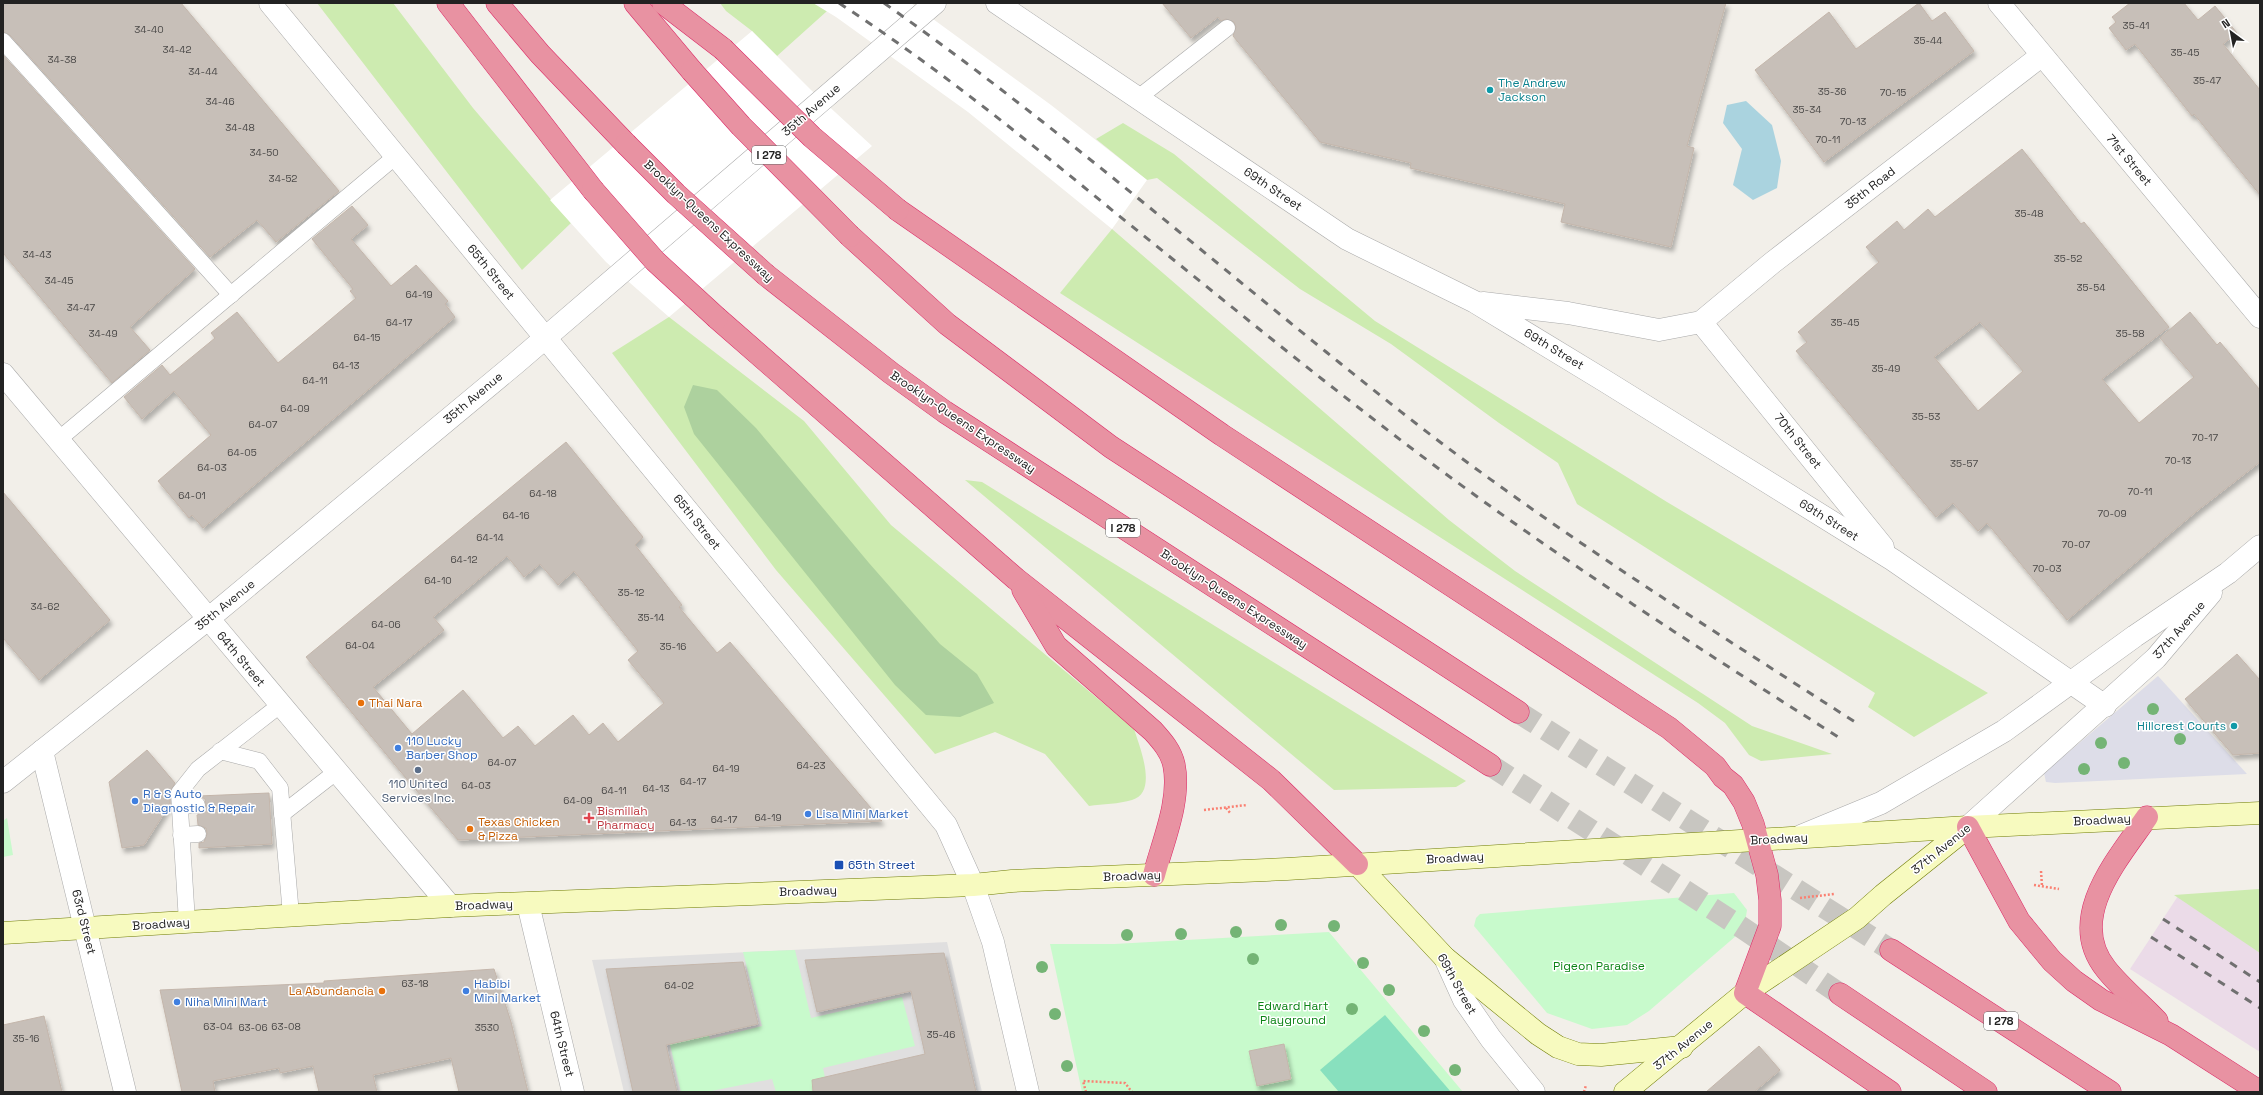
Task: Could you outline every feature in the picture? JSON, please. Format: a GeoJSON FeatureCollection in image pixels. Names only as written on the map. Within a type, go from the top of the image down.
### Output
{"type":"FeatureCollection","features":[{"type":"Feature","properties":{"kind":"highway"},"geometry":{"type":"LineString","coordinates":[[448,3],[593,190],[655,261],[717,318],[1016,578],[1271,780],[1357,864]]}},
{"type":"Feature","properties":{"kind":"highway","name":"Brooklyn-Queens Expressway"},"geometry":{"type":"LineString","coordinates":[[497,3],[540,54],[676,194],[766,276],[891,373],[951,416],[1490,765]]}},
{"type":"Feature","properties":{"kind":"highway","name":"I 278"},"geometry":{"type":"LineString","coordinates":[[635,3],[692,71],[741,126],[850,236],[946,324],[1099,438],[1518,712]]}},
{"type":"Feature","properties":{"kind":"highway"},"geometry":{"type":"LineString","coordinates":[[663,3],[723,49],[812,137],[898,210],[1210,426],[1683,738],[1715,766],[1723,777],[1733,785],[1747,810],[1767,875],[1770,900],[1770,926],[1745,993],[1890,1092]]}},
{"type":"Feature","properties":{"kind":"highway"},"geometry":{"type":"LineString","coordinates":[[1016,578],[1056,646],[1153,731],[1166,746],[1174,764],[1175,782],[1170,813],[1154,875]]}},
{"type":"Feature","properties":{"kind":"highway"},"geometry":{"type":"LineString","coordinates":[[2147,817],[2102,884],[2094,902],[2091,922],[2092,938],[2096,953],[2105,969],[2171,1035]]}},
{"type":"Feature","properties":{"kind":"highway"},"geometry":{"type":"LineString","coordinates":[[1968,827],[2019,921],[2052,961],[2074,981],[2101,1000],[2171,1035],[2260,1092]]}},
{"type":"Feature","properties":{"kind":"highway","name":"I 278"},"geometry":{"type":"LineString","coordinates":[[1891,950],[2110,1092]]}},
{"type":"Feature","properties":{"kind":"highway"},"geometry":{"type":"LineString","coordinates":[[1840,994],[1986,1092]]}},
{"type":"Feature","properties":{"kind":"main road","name":"Broadway"},"geometry":{"type":"LineString","coordinates":[[3,933],[450,906],[973,885],[1756,841],[1968,827],[2147,817],[2260,813]]}},
{"type":"Feature","properties":{"kind":"main road","name":"37th Avenue"},"geometry":{"type":"LineString","coordinates":[[1625,1092],[1745,993],[1857,918],[1883,895],[1968,827]]}},
{"type":"Feature","properties":{"kind":"main road","name":"69th Street"},"geometry":{"type":"LineString","coordinates":[[1357,864],[1445,958]]}},
{"type":"Feature","properties":{"kind":"main road"},"geometry":{"type":"LineString","coordinates":[[1445,958],[1538,1034],[1558,1047],[1578,1054],[1602,1056],[1682,1046]]}},
{"type":"Feature","properties":{"kind":"street","name":"65th Street"},"geometry":{"type":"LineString","coordinates":[[270,3],[946,825],[973,885],[993,942],[1028,1092]]}},
{"type":"Feature","properties":{"kind":"street","name":"35th Avenue"},"geometry":{"type":"LineString","coordinates":[[3,782],[208,619],[545,338],[935,3]]}},
{"type":"Feature","properties":{"kind":"street","name":"69th Street"},"geometry":{"type":"LineString","coordinates":[[997,3],[1347,239],[1476,302],[1893,560],[2104,706]]}},
{"type":"Feature","properties":{"kind":"street","name":"71st Street"},"geometry":{"type":"LineString","coordinates":[[1999,3],[2041,56],[2260,317]]}},
{"type":"Feature","properties":{"kind":"street","name":"35th Road"},"geometry":{"type":"LineString","coordinates":[[1701,322],[1772,263],[2041,56]]}},
{"type":"Feature","properties":{"kind":"street"},"geometry":{"type":"LineString","coordinates":[[1476,302],[1568,313],[1659,330],[1701,322]]}},
{"type":"Feature","properties":{"kind":"street","name":"70th Street"},"geometry":{"type":"LineString","coordinates":[[1701,322],[1893,560]]}},
{"type":"Feature","properties":{"kind":"street","name":"64th Street"},"geometry":{"type":"LineString","coordinates":[[3,374],[450,906]]}},
{"type":"Feature","properties":{"kind":"street","name":"37th Avenue"},"geometry":{"type":"LineString","coordinates":[[1797,838],[1880,803],[1930,776],[2004,731],[2135,636],[2228,573],[2260,546]]}},
{"type":"Feature","properties":{"kind":"street","name":"37th Avenue"},"geometry":{"type":"LineString","coordinates":[[1968,827],[2156,658],[2228,573]]}},
{"type":"Feature","properties":{"kind":"street","name":"63rd Street"},"geometry":{"type":"LineString","coordinates":[[42,751],[125,1092]]}},
{"type":"Feature","properties":{"kind":"street","name":"64th Street"},"geometry":{"type":"LineString","coordinates":[[528,904],[573,1092]]}},
{"type":"Feature","properties":{"kind":"street","name":"69th Street"},"geometry":{"type":"LineString","coordinates":[[1445,958],[1464,1000],[1491,1039],[1534,1092]]}},
{"type":"Feature","properties":{"kind":"lane"},"geometry":{"type":"LineString","coordinates":[[1138,98],[1227,28]]}},
{"type":"Feature","properties":{"kind":"lane"},"geometry":{"type":"LineString","coordinates":[[3,41],[231,295]]}},
{"type":"Feature","properties":{"kind":"lane"},"geometry":{"type":"LineString","coordinates":[[58,440],[396,156]]}},
{"type":"Feature","properties":{"kind":"lane"},"geometry":{"type":"LineString","coordinates":[[187,922],[179,793],[198,769],[280,705]]}},
{"type":"Feature","properties":{"kind":"lane"},"geometry":{"type":"LineString","coordinates":[[220,751],[259,761],[280,788],[277,814],[291,915]]}},
{"type":"Feature","properties":{"kind":"lane"},"geometry":{"type":"LineString","coordinates":[[277,814],[336,772]]}},
{"type":"Feature","properties":{"kind":"lane"},"geometry":{"type":"LineString","coordinates":[[180,806],[197,805]]}},
{"type":"Feature","properties":{"kind":"lane"},"geometry":{"type":"LineString","coordinates":[[181,835],[198,834]]}},
{"type":"Feature","properties":{"kind":"path"},"geometry":{"type":"LineString","coordinates":[[1202,810],[1247,805]]}},
{"type":"Feature","properties":{"kind":"path"},"geometry":{"type":"LineString","coordinates":[[1226,807],[1231,814]]}},
{"type":"Feature","properties":{"kind":"path"},"geometry":{"type":"LineString","coordinates":[[2041,870],[2042,886]]}},
{"type":"Feature","properties":{"kind":"path"},"geometry":{"type":"LineString","coordinates":[[2028,884],[2059,889]]}},
{"type":"Feature","properties":{"kind":"path"},"geometry":{"type":"LineString","coordinates":[[1798,898],[1841,894]]}},
{"type":"Feature","properties":{"kind":"path"},"geometry":{"type":"LineString","coordinates":[[1086,1092],[1083,1082],[1125,1084],[1132,1092]]}},
{"type":"Feature","properties":{"kind":"shaded area"},"geometry":{"type":"Polygon","coordinates":[[[2158,676],[2247,774],[2055,783],[2046,782],[2044,773],[2158,676]]]}},
{"type":"Feature","properties":{"kind":"shaded area"},"geometry":{"type":"Polygon","coordinates":[[[2260,892],[2260,1052],[2130,969],[2178,896],[2260,892]]]}},
{"type":"Feature","properties":{"kind":"shaded area"},"geometry":{"type":"Polygon","coordinates":[[[947,942],[982,1092],[624,1092],[592,960],[947,942]]]}},
{"type":"Feature","properties":{"kind":"green space"},"geometry":{"type":"Polygon","coordinates":[[[317,3],[393,3],[473,108],[571,223],[522,270],[317,3]]]}},
{"type":"Feature","properties":{"kind":"green space"},"geometry":{"type":"Polygon","coordinates":[[[720,3],[836,3],[777,56],[752,31],[726,11],[720,3]]]}},
{"type":"Feature","properties":{"kind":"green space"},"geometry":{"type":"Polygon","coordinates":[[[1123,123],[1174,154],[1375,321],[1667,502],[1988,693],[1914,737],[1868,707],[1875,693],[1577,504],[1558,463],[1499,423],[1391,344],[1300,289],[1157,178],[1147,180],[1096,139],[1123,123]]]}},
{"type":"Feature","properties":{"kind":"green space"},"geometry":{"type":"Polygon","coordinates":[[[1112,229],[1449,520],[1515,571],[1752,726],[1832,754],[1761,761],[1749,755],[1725,723],[1698,703],[1060,293],[1112,229]]]}},
{"type":"Feature","properties":{"kind":"green space"},"geometry":{"type":"Polygon","coordinates":[[[669,317],[804,421],[891,525],[1134,729],[1143,757],[1146,779],[1140,796],[1127,801],[1089,806],[1045,754],[995,732],[935,754],[776,570],[612,353],[669,317]]]}},
{"type":"Feature","properties":{"kind":"green space"},"geometry":{"type":"Polygon","coordinates":[[[693,385],[717,390],[756,428],[869,563],[940,644],[977,674],[994,703],[960,717],[926,715],[895,685],[694,434],[684,407],[693,385]]]}},
{"type":"Feature","properties":{"kind":"green space"},"geometry":{"type":"Polygon","coordinates":[[[965,480],[982,482],[1466,781],[1456,787],[1334,790],[965,480]]]}},
{"type":"Feature","properties":{"kind":"green space"},"geometry":{"type":"Polygon","coordinates":[[[7,818],[13,855],[3,857],[3,821],[7,818]]]}},
{"type":"Feature","properties":{"kind":"green space"},"geometry":{"type":"Polygon","coordinates":[[[2259,889],[2260,953],[2174,895],[2259,889]]]}},
{"type":"Feature","properties":{"kind":"green space","name":"Pigeon Paradise"},"geometry":{"type":"Polygon","coordinates":[[[1734,893],[1747,910],[1744,929],[1649,1011],[1627,1025],[1592,1029],[1547,1013],[1474,926],[1476,918],[1480,914],[1734,893]]]}},
{"type":"Feature","properties":{"kind":"green space","name":"Edward Hart Playground"},"geometry":{"type":"Polygon","coordinates":[[[1329,932],[1463,1092],[1082,1092],[1050,944],[1114,944],[1329,932]]]}},
{"type":"Feature","properties":{"kind":"green space"},"geometry":{"type":"Polygon","coordinates":[[[795,950],[811,1018],[902,997],[915,1046],[823,1068],[828,1092],[776,1092],[772,1079],[706,1092],[681,1092],[664,1019],[703,1011],[710,1039],[762,1026],[743,952],[795,950]]]}},
{"type":"Feature","properties":{"kind":"green space"},"geometry":{"type":"Polygon","coordinates":[[[1385,1015],[1451,1092],[1339,1092],[1320,1070],[1385,1015]]]}},
{"type":"Feature","properties":{"kind":"water"},"geometry":{"type":"Polygon","coordinates":[[[1746,101],[1772,125],[1781,161],[1777,188],[1753,200],[1733,185],[1742,149],[1723,123],[1727,105],[1746,101]]]}},
{"type":"Feature","properties":{"kind":"pier"},"geometry":{"type":"Polygon","coordinates":[[[813,3],[911,3],[1051,105],[1147,180],[1112,229],[968,112],[836,17],[813,3]]]}},
{"type":"Feature","properties":{"kind":"pier"},"geometry":{"type":"Polygon","coordinates":[[[752,31],[811,90],[872,146],[669,317],[606,262],[550,200],[752,31]]]}},
{"type":"Feature","properties":{"kind":"building"},"geometry":{"type":"Polygon","coordinates":[[[3,3],[181,3],[339,191],[276,242],[257,220],[210,257],[10,35],[3,32],[3,3]]]}},
{"type":"Feature","properties":{"kind":"building","name":"The Andrew Jackson"},"geometry":{"type":"Polygon","coordinates":[[[1162,3],[1726,3],[1687,146],[1694,148],[1671,247],[1561,222],[1565,204],[1410,168],[1411,163],[1320,142],[1233,36],[1236,27],[1234,22],[1226,19],[1221,21],[1218,17],[1191,38],[1162,3]]]}},
{"type":"Feature","properties":{"kind":"building"},"geometry":{"type":"Polygon","coordinates":[[[1919,3],[1932,21],[1945,12],[1974,51],[1824,162],[1755,70],[1829,12],[1856,49],[1919,3]]]}},
{"type":"Feature","properties":{"kind":"building"},"geometry":{"type":"Polygon","coordinates":[[[2130,3],[2184,3],[2198,20],[2215,6],[2237,33],[2223,44],[2260,90],[2260,195],[2194,114],[2192,116],[2135,44],[2126,50],[2109,28],[2116,22],[2112,17],[2130,3]]]}},
{"type":"Feature","properties":{"kind":"building"},"geometry":{"type":"Polygon","coordinates":[[[3,55],[195,269],[130,327],[150,350],[112,383],[3,253],[3,55]]]}},
{"type":"Feature","properties":{"kind":"building"},"geometry":{"type":"Polygon","coordinates":[[[2022,149],[2081,224],[2084,222],[2169,327],[2102,379],[2139,423],[2194,377],[2160,338],[2190,312],[2217,345],[2220,342],[2260,390],[2260,462],[2197,511],[2067,620],[1987,523],[1978,531],[1953,503],[1936,517],[1796,351],[1807,342],[1798,332],[1879,262],[1866,247],[1897,221],[1904,230],[1928,209],[1935,217],[2022,149]],[[1980,322],[1934,357],[1978,411],[2023,371],[1980,322]]]}},
{"type":"Feature","properties":{"kind":"building"},"geometry":{"type":"Polygon","coordinates":[[[352,206],[368,225],[351,239],[391,286],[416,265],[448,301],[445,304],[455,317],[203,528],[192,515],[189,518],[158,481],[211,435],[174,391],[142,419],[124,397],[162,365],[170,375],[215,338],[211,333],[237,312],[278,363],[318,330],[356,298],[350,291],[353,289],[312,239],[352,206]]]}},
{"type":"Feature","properties":{"kind":"building"},"geometry":{"type":"Polygon","coordinates":[[[566,442],[643,537],[635,545],[682,605],[679,607],[717,653],[730,642],[882,821],[458,840],[306,657],[566,442]],[[507,556],[433,617],[444,630],[373,687],[412,734],[463,690],[503,738],[518,726],[535,746],[573,715],[589,735],[603,723],[618,742],[664,703],[628,660],[638,651],[574,571],[558,585],[540,564],[524,577],[507,556]]]}},
{"type":"Feature","properties":{"kind":"building"},"geometry":{"type":"Polygon","coordinates":[[[3,492],[110,620],[39,680],[3,638],[3,492]]]}},
{"type":"Feature","properties":{"kind":"building","name":"Hillcrest Courts"},"geometry":{"type":"Polygon","coordinates":[[[2237,654],[2260,680],[2260,753],[2233,755],[2185,699],[2237,654]]]}},
{"type":"Feature","properties":{"kind":"building"},"geometry":{"type":"Polygon","coordinates":[[[147,750],[175,783],[170,793],[170,804],[144,845],[122,848],[109,782],[147,750]]]}},
{"type":"Feature","properties":{"kind":"building"},"geometry":{"type":"Polygon","coordinates":[[[269,793],[272,844],[199,848],[199,843],[204,842],[207,834],[206,828],[198,825],[197,815],[203,813],[206,805],[205,799],[199,796],[269,793]]]}},
{"type":"Feature","properties":{"kind":"building"},"geometry":{"type":"Polygon","coordinates":[[[944,953],[976,1092],[813,1092],[812,1080],[925,1054],[911,991],[817,1012],[805,960],[944,953]]]}},
{"type":"Feature","properties":{"kind":"building"},"geometry":{"type":"Polygon","coordinates":[[[743,962],[758,1024],[666,1045],[677,1092],[633,1092],[606,969],[743,962]]]}},
{"type":"Feature","properties":{"kind":"building"},"geometry":{"type":"Polygon","coordinates":[[[494,969],[511,1022],[528,1092],[459,1092],[451,1058],[373,1075],[377,1092],[319,1092],[313,1066],[280,1073],[279,1068],[213,1081],[215,1092],[182,1092],[160,990],[324,983],[324,981],[494,969]]]}},
{"type":"Feature","properties":{"kind":"building"},"geometry":{"type":"Polygon","coordinates":[[[44,1016],[62,1092],[3,1092],[3,1025],[44,1016]]]}},
{"type":"Feature","properties":{"kind":"building"},"geometry":{"type":"Polygon","coordinates":[[[1284,1044],[1291,1079],[1257,1086],[1249,1051],[1284,1044]]]}},
{"type":"Feature","properties":{"kind":"building"},"geometry":{"type":"Polygon","coordinates":[[[1759,1046],[1780,1070],[1754,1092],[1706,1092],[1759,1046]]]}},
{"type":"Feature","properties":{"kind":"tunnel"},"geometry":{"type":"LineString","coordinates":[[1518,712],[1891,950]]}},
{"type":"Feature","properties":{"kind":"tunnel"},"geometry":{"type":"LineString","coordinates":[[1490,765],[1744,929],[1840,994]]}},
{"type":"Feature","properties":{"kind":"railway"},"geometry":{"type":"LineString","coordinates":[[839,3],[875,27],[982,105],[1301,363],[1479,498],[1659,622],[1843,740]]}},
{"type":"Feature","properties":{"kind":"railway"},"geometry":{"type":"LineString","coordinates":[[884,3],[1022,105],[1356,376],[1475,468],[1582,544],[1855,722]]}},
{"type":"Feature","properties":{"kind":"railway"},"geometry":{"type":"LineString","coordinates":[[2163,919],[2260,982]]}},
{"type":"Feature","properties":{"kind":"railway"},"geometry":{"type":"LineString","coordinates":[[2151,937],[2260,1008]]}},
{"type":"Feature","properties":{"kind":"place","name":"The Andrew Jackson"},"geometry":{"type":"Point","coordinates":[1490,90]}},
{"type":"Feature","properties":{"kind":"place","name":"Thai Nara"},"geometry":{"type":"Point","coordinates":[361,703]}},
{"type":"Feature","properties":{"kind":"place","name":"Hillcrest Courts"},"geometry":{"type":"Point","coordinates":[2234,726]}},
{"type":"Feature","properties":{"kind":"place","name":"110 Lucky Barber Shop"},"geometry":{"type":"Point","coordinates":[398,748]}},
{"type":"Feature","properties":{"kind":"place","name":"110 United Services Inc."},"geometry":{"type":"Point","coordinates":[418,770]}},
{"type":"Feature","properties":{"kind":"place","name":"R & S Auto Diagnostic & Repair"},"geometry":{"type":"Point","coordinates":[135,801]}},
{"type":"Feature","properties":{"kind":"place","name":"Lisa Mini Market"},"geometry":{"type":"Point","coordinates":[808,814]}},
{"type":"Feature","properties":{"kind":"place","name":"Bismillah Pharmacy"},"geometry":{"type":"Point","coordinates":[589,818]}},
{"type":"Feature","properties":{"kind":"place","name":"Texas Chicken & Pizza"},"geometry":{"type":"Point","coordinates":[470,829]}},
{"type":"Feature","properties":{"kind":"place","name":"65th Street"},"geometry":{"type":"Point","coordinates":[839,865]}},
{"type":"Feature","properties":{"kind":"place","name":"La Abundancia"},"geometry":{"type":"Point","coordinates":[382,991]}},
{"type":"Feature","properties":{"kind":"place","name":"Habibi Mini Market"},"geometry":{"type":"Point","coordinates":[466,991]}},
{"type":"Feature","properties":{"kind":"place","name":"Niha Mini Mart"},"geometry":{"type":"Point","coordinates":[177,1002]}}]}
